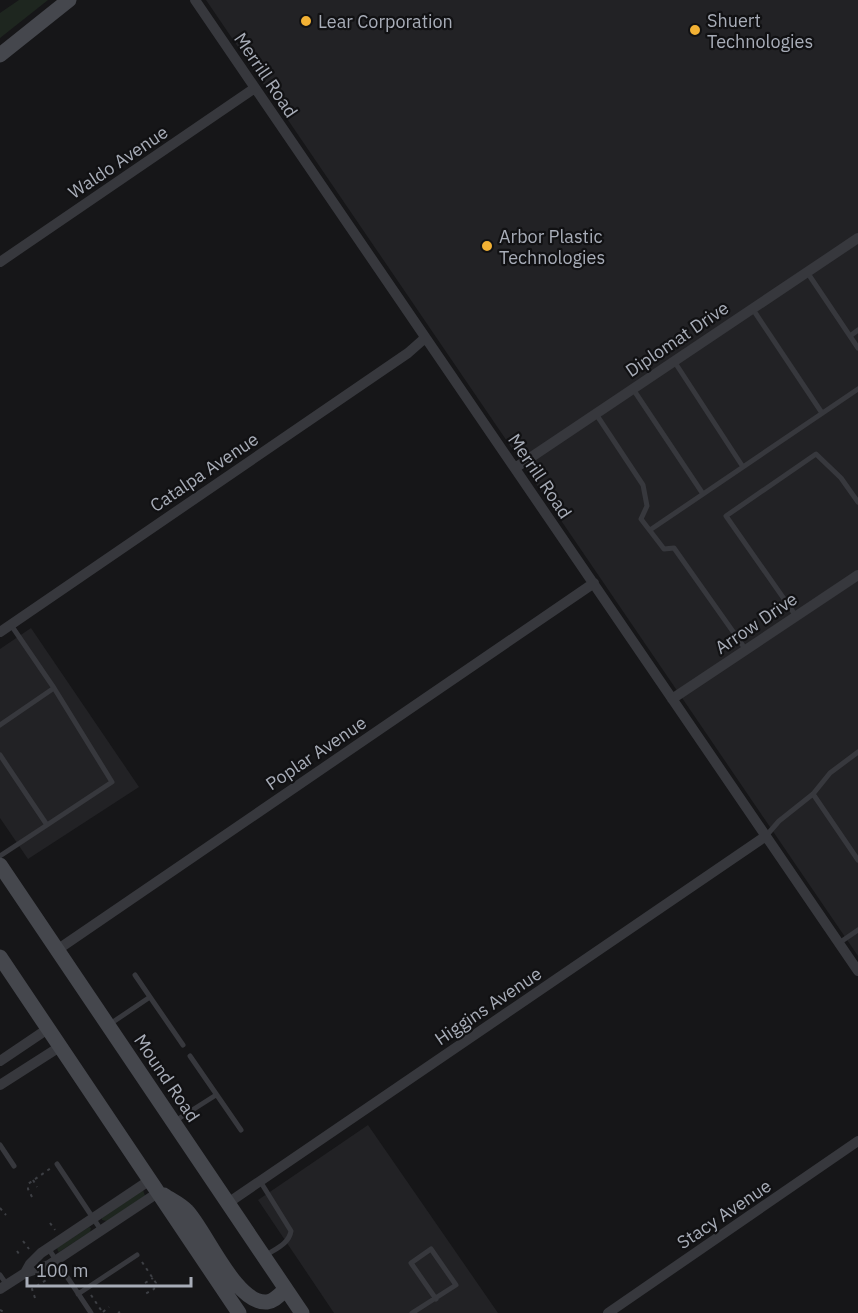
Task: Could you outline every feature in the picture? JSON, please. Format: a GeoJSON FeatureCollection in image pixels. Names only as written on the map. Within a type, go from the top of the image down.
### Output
{"type":"FeatureCollection","features":[{"type":"Feature","properties":{"kind":"main road"},"geometry":{"type":"LineString","coordinates":[[0,55],[69,0]]}},
{"type":"Feature","properties":{"kind":"main road","name":"Mound Road"},"geometry":{"type":"LineString","coordinates":[[0,864],[302,1313]]}},
{"type":"Feature","properties":{"kind":"main road"},"geometry":{"type":"LineString","coordinates":[[0,957],[239,1313]]}},
{"type":"Feature","properties":{"kind":"main road"},"geometry":{"type":"LineString","coordinates":[[154,1186],[187,1210],[237,1285],[250,1299],[268,1302],[278,1298],[286,1289]]}},
{"type":"Feature","properties":{"kind":"street","name":"Merrill Road"},"geometry":{"type":"LineString","coordinates":[[195,0],[858,971]]}},
{"type":"Feature","properties":{"kind":"street","name":"Waldo Avenue"},"geometry":{"type":"LineString","coordinates":[[0,262],[255,88]]}},
{"type":"Feature","properties":{"kind":"street","name":"Diplomat Drive"},"geometry":{"type":"LineString","coordinates":[[515,468],[858,238]]}},
{"type":"Feature","properties":{"kind":"street","name":"Catalpa Avenue"},"geometry":{"type":"LineString","coordinates":[[0,632],[408,353],[425,338]]}},
{"type":"Feature","properties":{"kind":"street","name":"Arrow Drive"},"geometry":{"type":"LineString","coordinates":[[672,699],[858,575]]}},
{"type":"Feature","properties":{"kind":"street","name":"Poplar Avenue"},"geometry":{"type":"LineString","coordinates":[[57,950],[594,583]]}},
{"type":"Feature","properties":{"kind":"street","name":"Higgins Avenue"},"geometry":{"type":"LineString","coordinates":[[228,1203],[766,836]]}},
{"type":"Feature","properties":{"kind":"street"},"geometry":{"type":"LineString","coordinates":[[0,1061],[49,1028]]}},
{"type":"Feature","properties":{"kind":"street"},"geometry":{"type":"LineString","coordinates":[[0,1085],[61,1046]]}},
{"type":"Feature","properties":{"kind":"street","name":"Stacy Avenue"},"geometry":{"type":"LineString","coordinates":[[608,1313],[858,1141]]}},
{"type":"Feature","properties":{"kind":"street"},"geometry":{"type":"LineString","coordinates":[[25,1273],[36,1257],[48,1248],[93,1218],[154,1186]]}},
{"type":"Feature","properties":{"kind":"street"},"geometry":{"type":"LineString","coordinates":[[3,1287],[25,1273],[42,1269],[56,1261],[101,1231],[154,1186]]}},
{"type":"Feature","properties":{"kind":"lane"},"geometry":{"type":"LineString","coordinates":[[807,272],[858,348]]}},
{"type":"Feature","properties":{"kind":"lane"},"geometry":{"type":"LineString","coordinates":[[752,308],[822,412]]}},
{"type":"Feature","properties":{"kind":"lane"},"geometry":{"type":"LineString","coordinates":[[850,336],[858,330]]}},
{"type":"Feature","properties":{"kind":"lane"},"geometry":{"type":"LineString","coordinates":[[674,361],[742,467]]}},
{"type":"Feature","properties":{"kind":"lane"},"geometry":{"type":"LineString","coordinates":[[650,530],[858,388]]}},
{"type":"Feature","properties":{"kind":"lane"},"geometry":{"type":"LineString","coordinates":[[633,389],[703,494]]}},
{"type":"Feature","properties":{"kind":"lane"},"geometry":{"type":"LineString","coordinates":[[596,414],[643,485],[647,506],[641,519],[664,549],[674,548],[746,650]]}},
{"type":"Feature","properties":{"kind":"lane"},"geometry":{"type":"LineString","coordinates":[[796,616],[726,516],[816,454],[841,478],[858,502]]}},
{"type":"Feature","properties":{"kind":"lane"},"geometry":{"type":"LineString","coordinates":[[0,856],[112,782],[11,624]]}},
{"type":"Feature","properties":{"kind":"lane"},"geometry":{"type":"LineString","coordinates":[[0,725],[54,688]]}},
{"type":"Feature","properties":{"kind":"lane"},"geometry":{"type":"LineString","coordinates":[[766,836],[779,821],[813,794],[830,773],[858,752]]}},
{"type":"Feature","properties":{"kind":"lane"},"geometry":{"type":"LineString","coordinates":[[0,755],[47,825]]}},
{"type":"Feature","properties":{"kind":"lane"},"geometry":{"type":"LineString","coordinates":[[813,794],[858,860]]}},
{"type":"Feature","properties":{"kind":"lane"},"geometry":{"type":"LineString","coordinates":[[839,943],[858,930]]}},
{"type":"Feature","properties":{"kind":"lane"},"geometry":{"type":"LineString","coordinates":[[135,975],[183,1045]]}},
{"type":"Feature","properties":{"kind":"lane"},"geometry":{"type":"LineString","coordinates":[[108,1025],[150,997]]}},
{"type":"Feature","properties":{"kind":"lane"},"geometry":{"type":"LineString","coordinates":[[190,1056],[241,1130]]}},
{"type":"Feature","properties":{"kind":"lane"},"geometry":{"type":"LineString","coordinates":[[174,1122],[216,1095]]}},
{"type":"Feature","properties":{"kind":"lane"},"geometry":{"type":"LineString","coordinates":[[0,1145],[14,1166]]}},
{"type":"Feature","properties":{"kind":"lane"},"geometry":{"type":"LineString","coordinates":[[55,1165],[101,1231]]}},
{"type":"Feature","properties":{"kind":"lane"},"geometry":{"type":"LineString","coordinates":[[260,1182],[291,1231],[290,1238],[285,1243],[264,1256]]}},
{"type":"Feature","properties":{"kind":"lane"},"geometry":{"type":"LineString","coordinates":[[48,1248],[91,1313]]}},
{"type":"Feature","properties":{"kind":"lane"},"geometry":{"type":"LineString","coordinates":[[412,1313],[436,1299],[456,1285],[430,1249],[411,1263],[436,1299]]}},
{"type":"Feature","properties":{"kind":"lane"},"geometry":{"type":"LineString","coordinates":[[78,1294],[139,1257]]}},
{"type":"Feature","properties":{"kind":"lane"},"geometry":{"type":"LineString","coordinates":[[0,1275],[3,1287]]}},
{"type":"Feature","properties":{"kind":"path"},"geometry":{"type":"LineString","coordinates":[[33,1197],[27,1187],[55,1165]]}},
{"type":"Feature","properties":{"kind":"path"},"geometry":{"type":"LineString","coordinates":[[33,1180],[37,1187]]}},
{"type":"Feature","properties":{"kind":"path"},"geometry":{"type":"LineString","coordinates":[[0,1208],[6,1215]]}},
{"type":"Feature","properties":{"kind":"path"},"geometry":{"type":"LineString","coordinates":[[50,1223],[56,1231]]}},
{"type":"Feature","properties":{"kind":"path"},"geometry":{"type":"LineString","coordinates":[[23,1241],[28,1249]]}},
{"type":"Feature","properties":{"kind":"path"},"geometry":{"type":"LineString","coordinates":[[17,1251],[21,1257]]}},
{"type":"Feature","properties":{"kind":"path"},"geometry":{"type":"LineString","coordinates":[[139,1257],[156,1286],[146,1294]]}},
{"type":"Feature","properties":{"kind":"path"},"geometry":{"type":"LineString","coordinates":[[35,1298],[31,1290],[52,1276]]}},
{"type":"Feature","properties":{"kind":"path"},"geometry":{"type":"LineString","coordinates":[[145,1283],[153,1278]]}},
{"type":"Feature","properties":{"kind":"path"},"geometry":{"type":"LineString","coordinates":[[90,1292],[103,1312],[110,1307]]}},
{"type":"Feature","properties":{"kind":"path"},"geometry":{"type":"LineString","coordinates":[[0,1310],[6,1313]]}},
{"type":"Feature","properties":{"kind":"shaded area"},"geometry":{"type":"Polygon","coordinates":[[[19,0],[48,0],[0,38],[0,13],[19,0]]]}},
{"type":"Feature","properties":{"kind":"shaded area"},"geometry":{"type":"Polygon","coordinates":[[[206,0],[858,0],[858,956],[273,98],[206,0]]]}},
{"type":"Feature","properties":{"kind":"shaded area"},"geometry":{"type":"Polygon","coordinates":[[[31,628],[139,787],[28,859],[0,818],[0,649],[31,628]]]}},
{"type":"Feature","properties":{"kind":"shaded area"},"geometry":{"type":"Polygon","coordinates":[[[368,1125],[498,1313],[334,1313],[258,1200],[368,1125]]]}},
{"type":"Feature","properties":{"kind":"shaded area"},"geometry":{"type":"Polygon","coordinates":[[[143,1190],[145,1196],[107,1221],[102,1220],[102,1218],[143,1190]]]}},
{"type":"Feature","properties":{"kind":"shaded area"},"geometry":{"type":"Polygon","coordinates":[[[89,1227],[90,1232],[58,1251],[57,1248],[89,1227]]]}},
{"type":"Feature","properties":{"kind":"place","name":"Lear Corporation"},"geometry":{"type":"Point","coordinates":[306,21]}},
{"type":"Feature","properties":{"kind":"place","name":"Shuert Technologies"},"geometry":{"type":"Point","coordinates":[695,30]}},
{"type":"Feature","properties":{"kind":"place","name":"Arbor Plastic Technologies"},"geometry":{"type":"Point","coordinates":[487,246]}}]}
